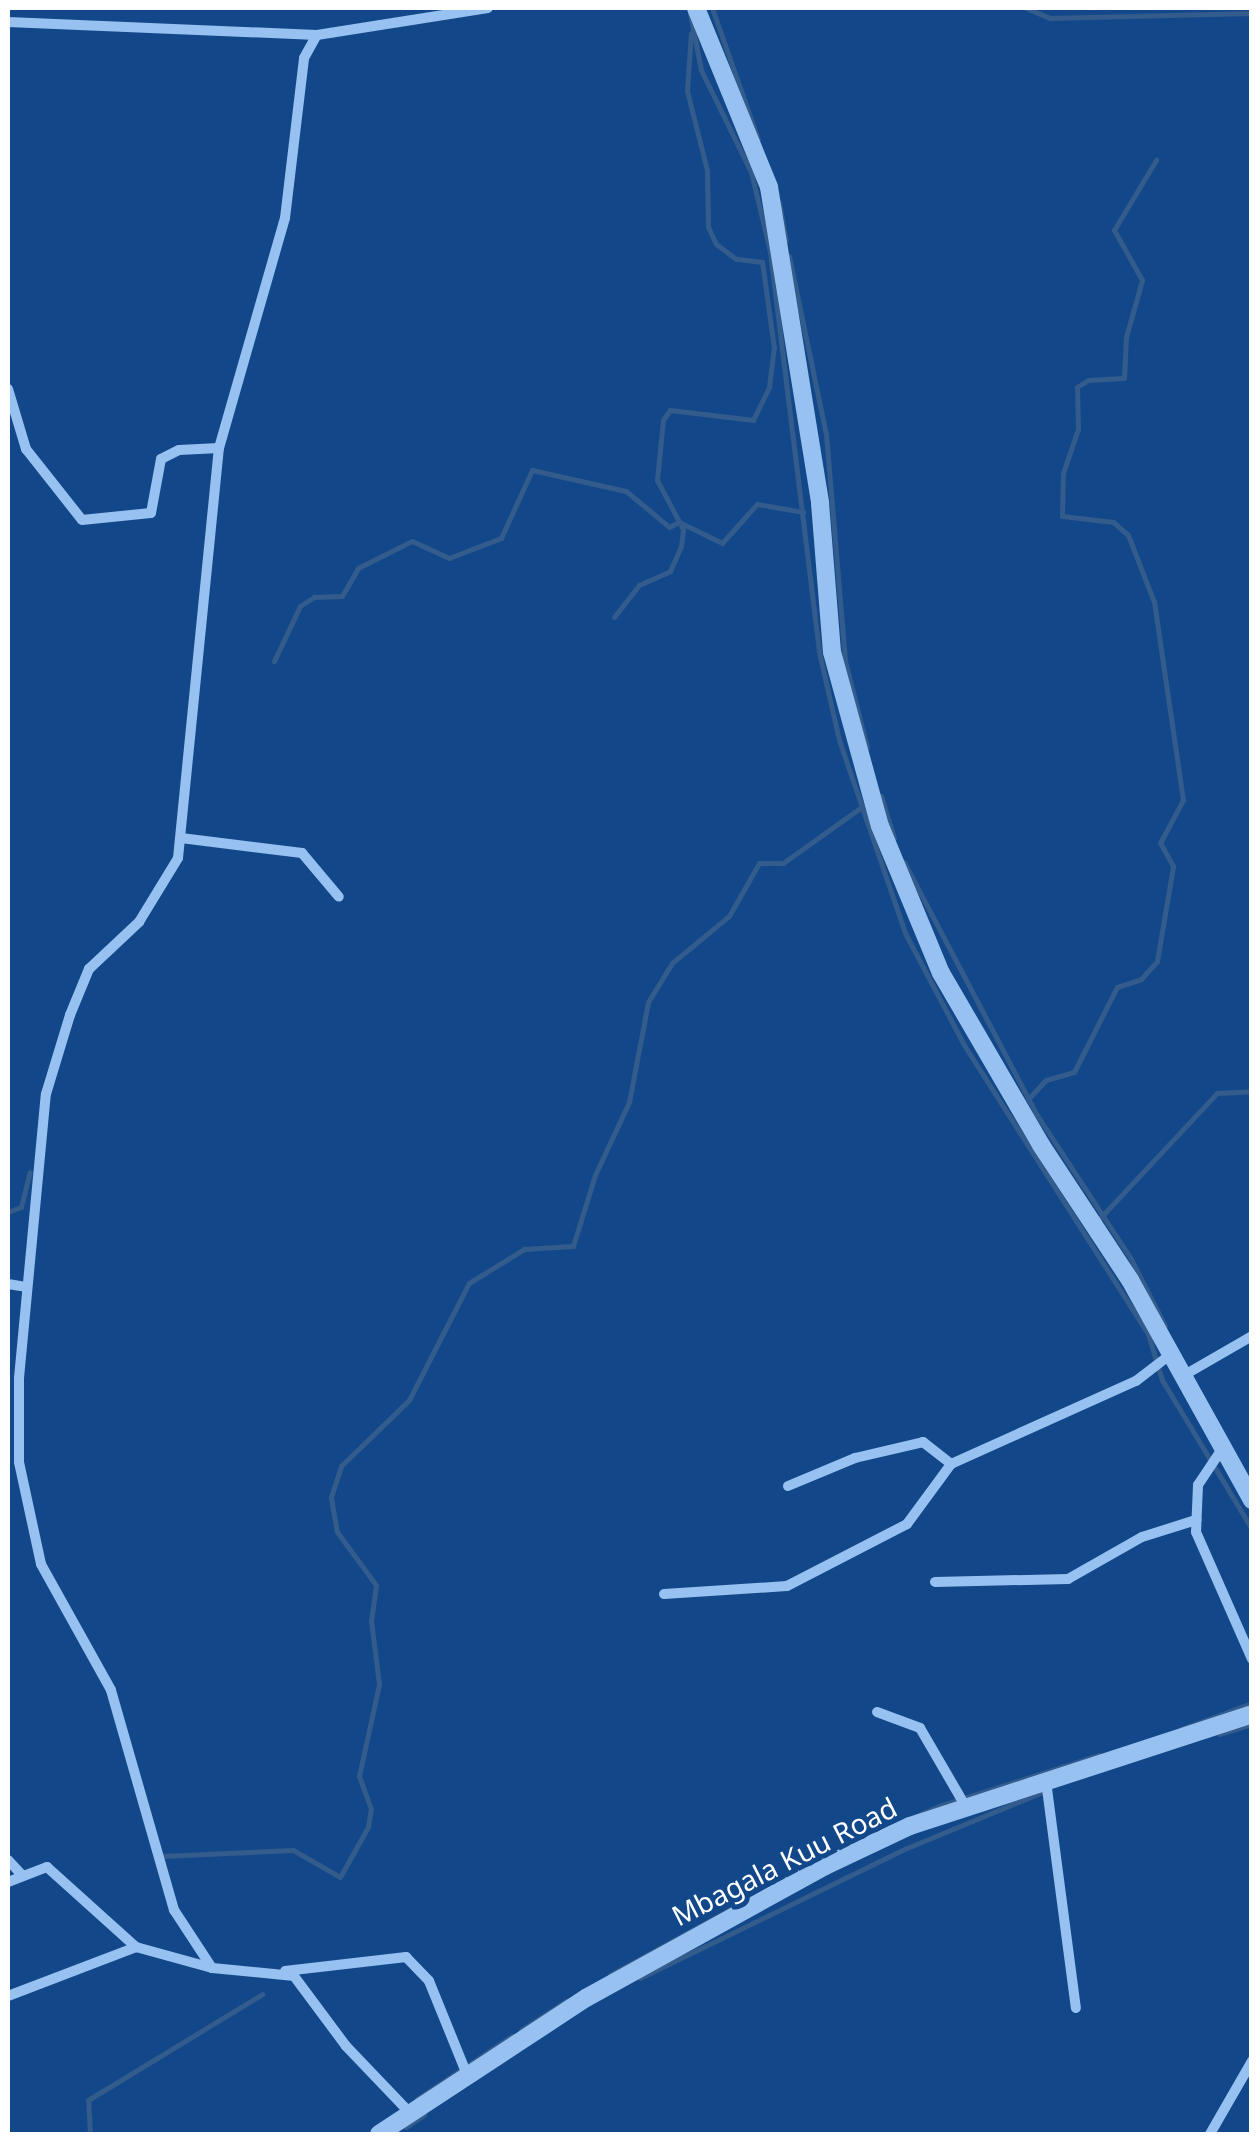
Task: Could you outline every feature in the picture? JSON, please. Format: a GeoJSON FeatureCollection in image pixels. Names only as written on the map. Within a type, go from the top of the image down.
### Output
{"type":"FeatureCollection","features":[{"type":"Feature","properties":{"kind":"street"},"geometry":{"type":"LineString","coordinates":[[8,22],[318,34],[488,8]]}},
{"type":"Feature","properties":{"kind":"street"},"geometry":{"type":"LineString","coordinates":[[686,8],[696,8],[769,187],[820,503],[832,652],[880,826],[942,973],[1171,1354],[1252,1500]]}},
{"type":"Feature","properties":{"kind":"street"},"geometry":{"type":"LineString","coordinates":[[212,1968],[160,1878],[138,1768],[111,1690],[41,1564],[19,1462],[20,1366],[46,1094],[70,1014],[89,969],[138,922],[168,880],[181,838],[219,448],[247,342],[267,295],[285,218],[304,58],[318,34]]}},
{"type":"Feature","properties":{"kind":"street"},"geometry":{"type":"LineString","coordinates":[[8,390],[26,448],[82,520],[152,514],[161,460],[179,450],[219,448]]}},
{"type":"Feature","properties":{"kind":"street"},"geometry":{"type":"LineString","coordinates":[[181,838],[302,854],[339,897]]}},
{"type":"Feature","properties":{"kind":"street"},"geometry":{"type":"LineString","coordinates":[[8,1284],[26,1287]]}},
{"type":"Feature","properties":{"kind":"street"},"geometry":{"type":"LineString","coordinates":[[1182,1377],[1252,1336]]}},
{"type":"Feature","properties":{"kind":"street"},"geometry":{"type":"LineString","coordinates":[[664,1594],[787,1586],[907,1524],[950,1464],[1136,1380],[1171,1354]]}},
{"type":"Feature","properties":{"kind":"street"},"geometry":{"type":"LineString","coordinates":[[8,1365],[20,1366]]}},
{"type":"Feature","properties":{"kind":"street"},"geometry":{"type":"LineString","coordinates":[[788,1486],[855,1458],[922,1442],[950,1464]]}},
{"type":"Feature","properties":{"kind":"street"},"geometry":{"type":"LineString","coordinates":[[1222,1449],[1198,1485],[1196,1520],[1252,1658]]}},
{"type":"Feature","properties":{"kind":"street"},"geometry":{"type":"LineString","coordinates":[[935,1582],[1068,1579],[1142,1537],[1196,1520]]}},
{"type":"Feature","properties":{"kind":"street"},"geometry":{"type":"LineString","coordinates":[[877,1712],[920,1728],[966,1806]]}},
{"type":"Feature","properties":{"kind":"street","name":"Mbagala Kuu Road"},"geometry":{"type":"LineString","coordinates":[[379,2134],[404,2123],[586,1998],[752,1905],[910,1826],[1252,1714]]}},
{"type":"Feature","properties":{"kind":"street"},"geometry":{"type":"LineString","coordinates":[[1046,1780],[1076,2008]]}},
{"type":"Feature","properties":{"kind":"street"},"geometry":{"type":"LineString","coordinates":[[8,1860],[22,1875]]}},
{"type":"Feature","properties":{"kind":"street"},"geometry":{"type":"LineString","coordinates":[[8,1882],[52,1869],[136,1948],[212,1968],[285,1971],[406,1957],[430,1980],[468,2077]]}},
{"type":"Feature","properties":{"kind":"street"},"geometry":{"type":"LineString","coordinates":[[8,1996],[136,1948]]}},
{"type":"Feature","properties":{"kind":"street"},"geometry":{"type":"LineString","coordinates":[[285,1971],[404,2123]]}},
{"type":"Feature","properties":{"kind":"street"},"geometry":{"type":"LineString","coordinates":[[1210,2134],[1252,2061]]}},
{"type":"Feature","properties":{"kind":"waterway"},"geometry":{"type":"LineString","coordinates":[[712,8],[758,139]]}},
{"type":"Feature","properties":{"kind":"waterway"},"geometry":{"type":"LineString","coordinates":[[1026,8],[1050,18],[1252,13]]}},
{"type":"Feature","properties":{"kind":"waterway"},"geometry":{"type":"LineString","coordinates":[[690,14],[701,70],[751,172],[770,252],[819,652],[839,740],[905,933],[964,1045],[1148,1334],[1162,1380],[1252,1529]]}},
{"type":"Feature","properties":{"kind":"waterway"},"geometry":{"type":"LineString","coordinates":[[614,617],[639,585],[670,571],[681,546],[683,529],[657,480],[663,420],[670,410],[753,420],[769,387],[774,348],[762,262],[736,259],[716,244],[708,227],[707,170],[687,91],[691,33]]}},
{"type":"Feature","properties":{"kind":"waterway"},"geometry":{"type":"LineString","coordinates":[[1028,1099],[1046,1080],[1074,1072],[1117,987],[1141,979],[1157,961],[1173,866],[1160,843],[1183,800],[1154,602],[1128,535],[1113,522],[1062,516],[1063,473],[1078,429],[1077,387],[1088,380],[1124,378],[1126,337],[1142,280],[1114,230],[1156,160]]}},
{"type":"Feature","properties":{"kind":"waterway"},"geometry":{"type":"LineString","coordinates":[[779,202],[786,240]]}},
{"type":"Feature","properties":{"kind":"waterway"},"geometry":{"type":"LineString","coordinates":[[789,256],[826,434],[845,661],[867,747]]}},
{"type":"Feature","properties":{"kind":"waterway"},"geometry":{"type":"LineString","coordinates":[[274,661],[300,606],[314,597],[342,596],[358,568],[412,541],[449,558],[501,538],[532,470],[626,491],[669,527],[679,522],[722,543],[757,504],[803,512]]}},
{"type":"Feature","properties":{"kind":"waterway"},"geometry":{"type":"LineString","coordinates":[[881,796],[894,838]]}},
{"type":"Feature","properties":{"kind":"waterway"},"geometry":{"type":"LineString","coordinates":[[162,1856],[293,1850],[340,1877],[368,1827],[371,1809],[359,1776],[379,1684],[371,1621],[376,1585],[337,1532],[331,1497],[341,1466],[409,1400],[469,1283],[524,1249],[573,1246],[595,1175],[629,1102],[648,1002],[672,963],[729,916],[759,863],[783,863],[863,806]]}},
{"type":"Feature","properties":{"kind":"waterway"},"geometry":{"type":"LineString","coordinates":[[904,862],[1035,1112],[1130,1257],[1165,1326]]}},
{"type":"Feature","properties":{"kind":"waterway"},"geometry":{"type":"LineString","coordinates":[[1100,1218],[1217,1093],[1252,1091]]}},
{"type":"Feature","properties":{"kind":"waterway"},"geometry":{"type":"LineString","coordinates":[[8,1212],[21,1207],[30,1172]]}},
{"type":"Feature","properties":{"kind":"waterway"},"geometry":{"type":"LineString","coordinates":[[1181,1729],[1252,1703]]}},
{"type":"Feature","properties":{"kind":"waterway"},"geometry":{"type":"LineString","coordinates":[[1219,1734],[1252,1724]]}},
{"type":"Feature","properties":{"kind":"waterway"},"geometry":{"type":"LineString","coordinates":[[842,1849],[939,1806],[1099,1755]]}},
{"type":"Feature","properties":{"kind":"waterway"},"geometry":{"type":"LineString","coordinates":[[640,1978],[907,1848],[1042,1792]]}},
{"type":"Feature","properties":{"kind":"waterway"},"geometry":{"type":"LineString","coordinates":[[610,1975],[736,1906]]}},
{"type":"Feature","properties":{"kind":"waterway"},"geometry":{"type":"LineString","coordinates":[[90,2134],[88,2100],[262,1994]]}},
{"type":"Feature","properties":{"kind":"waterway"},"geometry":{"type":"LineString","coordinates":[[521,2030],[566,2001]]}},
{"type":"Feature","properties":{"kind":"waterway"},"geometry":{"type":"LineString","coordinates":[[417,2099],[512,2036]]}},
{"type":"Feature","properties":{"kind":"waterway"},"geometry":{"type":"LineString","coordinates":[[406,2127],[424,2115]]}}]}
